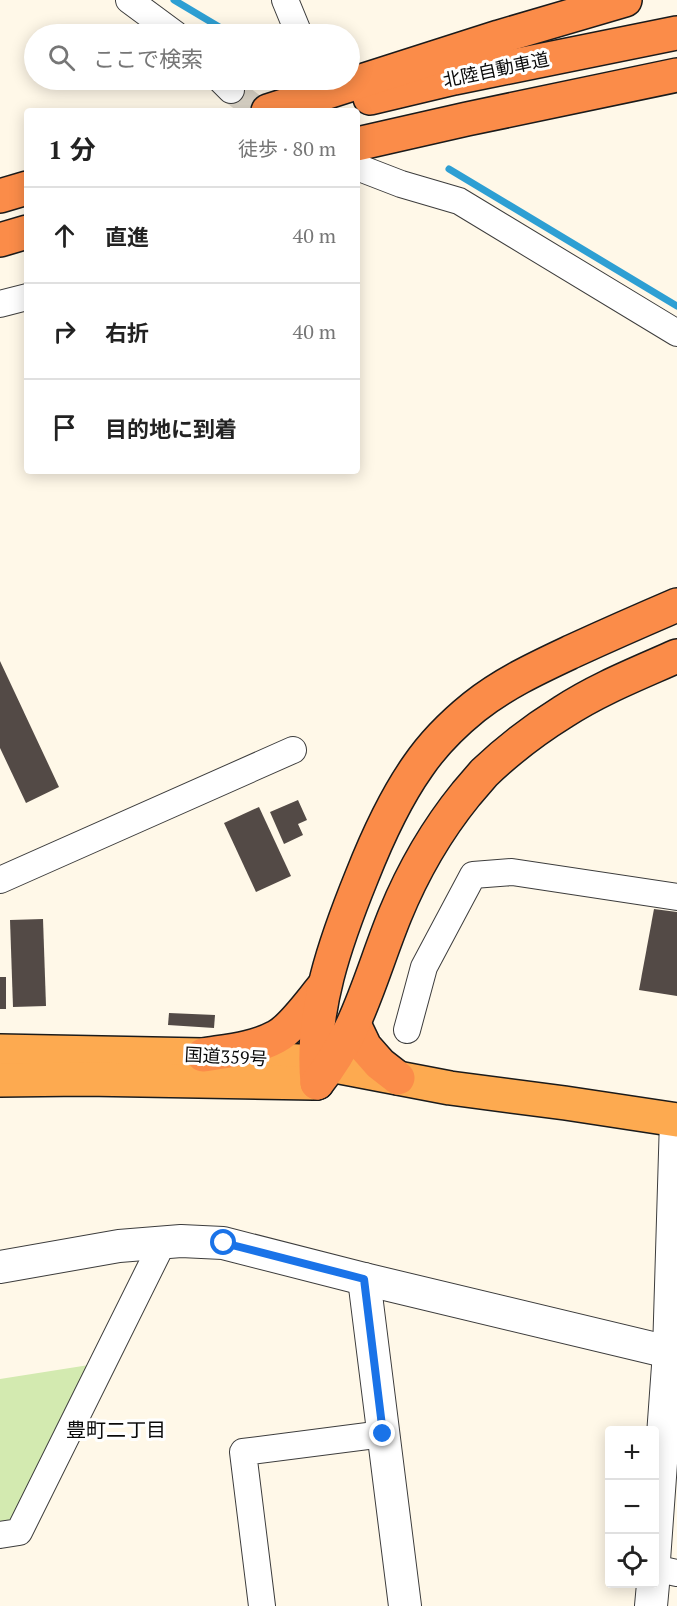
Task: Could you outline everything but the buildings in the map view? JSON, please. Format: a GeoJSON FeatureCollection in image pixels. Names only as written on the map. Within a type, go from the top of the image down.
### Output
{"type":"FeatureCollection","features":[{"type":"Feature","properties":{"kind":"highway"},"geometry":{"type":"LineString","coordinates":[[360,82],[625,0]]}},
{"type":"Feature","properties":{"kind":"highway","name":"北陸自動車道"},"geometry":{"type":"LineString","coordinates":[[329,108],[454,78],[677,33]]}},
{"type":"Feature","properties":{"kind":"highway"},"geometry":{"type":"LineString","coordinates":[[360,143],[677,75]]}},
{"type":"Feature","properties":{"kind":"highway"},"geometry":{"type":"LineString","coordinates":[[467,119],[570,108],[677,88]]}},
{"type":"Feature","properties":{"kind":"highway"},"geometry":{"type":"LineString","coordinates":[[277,108],[334,90]]}},
{"type":"Feature","properties":{"kind":"highway"},"geometry":{"type":"LineString","coordinates":[[0,196],[24,189]]}},
{"type":"Feature","properties":{"kind":"highway"},"geometry":{"type":"LineString","coordinates":[[0,240],[24,233]]}},
{"type":"Feature","properties":{"kind":"highway"},"geometry":{"type":"LineString","coordinates":[[321,1070],[318,1023],[337,940],[378,838],[395,802],[418,766],[442,736],[473,708],[506,684],[677,605]]}},
{"type":"Feature","properties":{"kind":"highway"},"geometry":{"type":"LineString","coordinates":[[321,1070],[354,1024],[400,903],[423,856],[451,813],[483,775],[522,740],[564,711],[612,685],[677,656]]}},
{"type":"Feature","properties":{"kind":"highway"},"geometry":{"type":"LineString","coordinates":[[203,1055],[253,1046],[278,1036],[326,984]]}},
{"type":"Feature","properties":{"kind":"highway"},"geometry":{"type":"LineString","coordinates":[[354,1024],[365,1047],[380,1064],[398,1078]]}},
{"type":"Feature","properties":{"kind":"highway","name":"国道359号"},"geometry":{"type":"LineString","coordinates":[[0,1051],[203,1055],[677,1120]]}},
{"type":"Feature","properties":{"kind":"highway","name":"国道359号"},"geometry":{"type":"LineString","coordinates":[[0,1080],[321,1070],[398,1078],[450,1088]]}},
{"type":"Feature","properties":{"kind":"street"},"geometry":{"type":"LineString","coordinates":[[129,0],[161,24]]}},
{"type":"Feature","properties":{"kind":"street"},"geometry":{"type":"LineString","coordinates":[[285,0],[296,24]]}},
{"type":"Feature","properties":{"kind":"street"},"geometry":{"type":"LineString","coordinates":[[360,168],[400,184],[459,201],[677,333]]}},
{"type":"Feature","properties":{"kind":"street"},"geometry":{"type":"LineString","coordinates":[[0,304],[24,298]]}},
{"type":"Feature","properties":{"kind":"street"},"geometry":{"type":"LineString","coordinates":[[0,879],[293,750]]}},
{"type":"Feature","properties":{"kind":"street"},"geometry":{"type":"LineString","coordinates":[[407,1030],[424,967],[473,875],[512,872],[677,897]]}},
{"type":"Feature","properties":{"kind":"street"},"geometry":{"type":"LineString","coordinates":[[656,1534],[673,1353],[677,1120]]}},
{"type":"Feature","properties":{"kind":"street"},"geometry":{"type":"LineString","coordinates":[[0,1267],[119,1246],[181,1241],[224,1243],[673,1353]]}},
{"type":"Feature","properties":{"kind":"street"},"geometry":{"type":"LineString","coordinates":[[0,1535],[19,1532],[164,1242]]}},
{"type":"Feature","properties":{"kind":"street"},"geometry":{"type":"LineString","coordinates":[[364,1279],[405,1606]]}},
{"type":"Feature","properties":{"kind":"street"},"geometry":{"type":"LineString","coordinates":[[262,1606],[243,1452],[383,1434]]}},
{"type":"Feature","properties":{"kind":"street"},"geometry":{"type":"LineString","coordinates":[[659,1569],[677,1573]]}},
{"type":"Feature","properties":{"kind":"street"},"geometry":{"type":"LineString","coordinates":[[651,1606],[653,1588]]}},
{"type":"Feature","properties":{"kind":"green space"},"geometry":{"type":"Polygon","coordinates":[[[89,1365],[16,1527],[0,1530],[0,1379],[89,1365]]]}},
{"type":"Feature","properties":{"kind":"waterway"},"geometry":{"type":"LineString","coordinates":[[174,0],[214,24]]}},
{"type":"Feature","properties":{"kind":"waterway"},"geometry":{"type":"LineString","coordinates":[[449,169],[677,306]]}},
{"type":"Feature","properties":{"kind":"tunnel"},"geometry":{"type":"LineString","coordinates":[[231,90],[255,108]]}},
{"type":"Feature","properties":{"kind":"district","name":"豊町二丁目"},"geometry":{"type":"Point","coordinates":[116,1430]}},
{"type":"Feature","properties":{"kind":"route"},"geometry":{"type":"LineString","coordinates":[[224,1243],[364,1279],[383,1434]]}}]}
